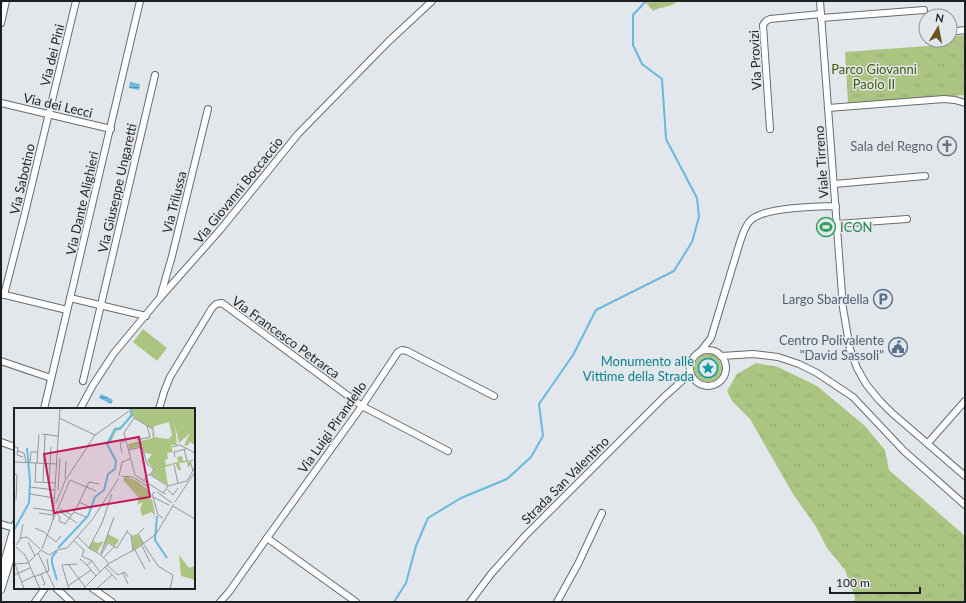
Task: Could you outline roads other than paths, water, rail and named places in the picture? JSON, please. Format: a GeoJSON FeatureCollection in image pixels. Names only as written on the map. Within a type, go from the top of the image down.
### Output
{"type":"FeatureCollection","features":[{"type":"Feature","properties":{"kind":"street"},"geometry":{"type":"LineString","coordinates":[[1,23],[6,1]]}},
{"type":"Feature","properties":{"kind":"street","name":"Via dei Pini"},"geometry":{"type":"LineString","coordinates":[[48,114],[76,1]]}},
{"type":"Feature","properties":{"kind":"street","name":"Via Dante Alighieri"},"geometry":{"type":"LineString","coordinates":[[44,408],[140,1]]}},
{"type":"Feature","properties":{"kind":"street","name":"Via Giovanni Boccaccio"},"geometry":{"type":"LineString","coordinates":[[80,408],[89,391],[107,364],[159,299],[201,252],[310,121],[388,42],[432,1]]}},
{"type":"Feature","properties":{"kind":"street","name":"Viale Tirreno"},"geometry":{"type":"LineString","coordinates":[[820,1],[845,320],[850,349],[857,368],[868,386],[882,403],[965,476]]}},
{"type":"Feature","properties":{"kind":"street","name":"Via Provizi"},"geometry":{"type":"LineString","coordinates":[[770,129],[763,25],[766,21],[770,18],[918,10]]}},
{"type":"Feature","properties":{"kind":"street","name":"Via Giuseppe Ungaretti"},"geometry":{"type":"LineString","coordinates":[[83,381],[155,75]]}},
{"type":"Feature","properties":{"kind":"street"},"geometry":{"type":"LineString","coordinates":[[828,108],[944,99],[965,103]]}},
{"type":"Feature","properties":{"kind":"street","name":"Via dei Lecci"},"geometry":{"type":"LineString","coordinates":[[1,103],[111,129]]}},
{"type":"Feature","properties":{"kind":"street","name":"Via Trilussa"},"geometry":{"type":"LineString","coordinates":[[159,299],[172,256],[208,109]]}},
{"type":"Feature","properties":{"kind":"street","name":"Via Sabotino"},"geometry":{"type":"LineString","coordinates":[[3,294],[24,217],[48,114]]}},
{"type":"Feature","properties":{"kind":"street"},"geometry":{"type":"LineString","coordinates":[[834,184],[925,176]]}},
{"type":"Feature","properties":{"kind":"street"},"geometry":{"type":"LineString","coordinates":[[695,381],[690,371],[692,360],[711,338],[740,242],[744,231],[751,220],[760,214],[768,212],[836,206]]}},
{"type":"Feature","properties":{"kind":"street"},"geometry":{"type":"LineString","coordinates":[[837,224],[907,219]]}},
{"type":"Feature","properties":{"kind":"street"},"geometry":{"type":"LineString","coordinates":[[3,294],[67,310]]}},
{"type":"Feature","properties":{"kind":"street"},"geometry":{"type":"LineString","coordinates":[[70,298],[146,316]]}},
{"type":"Feature","properties":{"kind":"street","name":"Via Francesco Petrarca"},"geometry":{"type":"LineString","coordinates":[[159,408],[170,377],[210,311],[215,305],[220,303],[225,304],[362,406]]}},
{"type":"Feature","properties":{"kind":"street"},"geometry":{"type":"LineString","coordinates":[[711,338],[714,352]]}},
{"type":"Feature","properties":{"kind":"street","name":"Via Luigi Pirandello"},"geometry":{"type":"LineString","coordinates":[[220,602],[362,406],[397,353],[402,350],[407,351],[494,396]]}},
{"type":"Feature","properties":{"kind":"street"},"geometry":{"type":"LineString","coordinates":[[700,352],[706,350],[714,352],[721,356],[726,366]]}},
{"type":"Feature","properties":{"kind":"street"},"geometry":{"type":"LineString","coordinates":[[721,356],[738,354],[767,355],[782,358],[809,368],[833,383],[863,407],[904,451],[965,505]]}},
{"type":"Feature","properties":{"kind":"street"},"geometry":{"type":"LineString","coordinates":[[683,380],[695,381],[705,386],[716,384],[724,377],[726,366],[738,354]]}},
{"type":"Feature","properties":{"kind":"street"},"geometry":{"type":"LineString","coordinates":[[1,361],[51,378]]}},
{"type":"Feature","properties":{"kind":"street","name":"Strada San Valentino"},"geometry":{"type":"LineString","coordinates":[[470,602],[491,574],[529,531],[683,380],[690,371]]}},
{"type":"Feature","properties":{"kind":"street"},"geometry":{"type":"LineString","coordinates":[[928,443],[965,401]]}},
{"type":"Feature","properties":{"kind":"street"},"geometry":{"type":"LineString","coordinates":[[362,406],[448,451]]}},
{"type":"Feature","properties":{"kind":"street"},"geometry":{"type":"LineString","coordinates":[[1,442],[14,447]]}},
{"type":"Feature","properties":{"kind":"street"},"geometry":{"type":"LineString","coordinates":[[557,602],[578,564],[602,513]]}},
{"type":"Feature","properties":{"kind":"street"},"geometry":{"type":"LineString","coordinates":[[1,524],[14,526],[1,573]]}},
{"type":"Feature","properties":{"kind":"street"},"geometry":{"type":"LineString","coordinates":[[267,538],[356,602]]}},
{"type":"Feature","properties":{"kind":"street"},"geometry":{"type":"LineString","coordinates":[[1,590],[14,548]]}},
{"type":"Feature","properties":{"kind":"street"},"geometry":{"type":"LineString","coordinates":[[35,602],[44,589]]}},
{"type":"Feature","properties":{"kind":"street"},"geometry":{"type":"LineString","coordinates":[[57,589],[71,602]]}},
{"type":"Feature","properties":{"kind":"street"},"geometry":{"type":"LineString","coordinates":[[93,589],[112,602]]}},
{"type":"Feature","properties":{"kind":"water"},"geometry":{"type":"Polygon","coordinates":[[[130,82],[140,84],[139,90],[129,88],[130,82]]]}},
{"type":"Feature","properties":{"kind":"water"},"geometry":{"type":"Polygon","coordinates":[[[101,394],[113,400],[111,404],[99,398],[101,394]]]}},
{"type":"Feature","properties":{"kind":"waterway"},"geometry":{"type":"LineString","coordinates":[[394,602],[406,583],[416,546],[428,518],[461,498],[507,479],[531,457],[543,436],[539,404],[573,355],[596,310],[674,271],[692,242],[699,217],[697,198],[666,139],[662,79],[642,64],[633,45],[633,15],[646,1]]}},
{"type":"Feature","properties":{"kind":"place","name":"Sala del Regno"},"geometry":{"type":"Point","coordinates":[947,146]}},
{"type":"Feature","properties":{"kind":"place","name":"ICON"},"geometry":{"type":"Point","coordinates":[826,227]}},
{"type":"Feature","properties":{"kind":"place","name":"Largo Sbardella"},"geometry":{"type":"Point","coordinates":[883,299]}},
{"type":"Feature","properties":{"kind":"place","name":"Centro Polivalente \"David Sassoli\""},"geometry":{"type":"Point","coordinates":[898,347]}},
{"type":"Feature","properties":{"kind":"place","name":"Monumento alle Vittime della Strada"},"geometry":{"type":"Point","coordinates":[708,368]}},
{"type":"Feature","properties":{"kind":"park label","name":"Parco Giovanni Paolo II"},"geometry":{"type":"Point","coordinates":[874,76]}}]}
